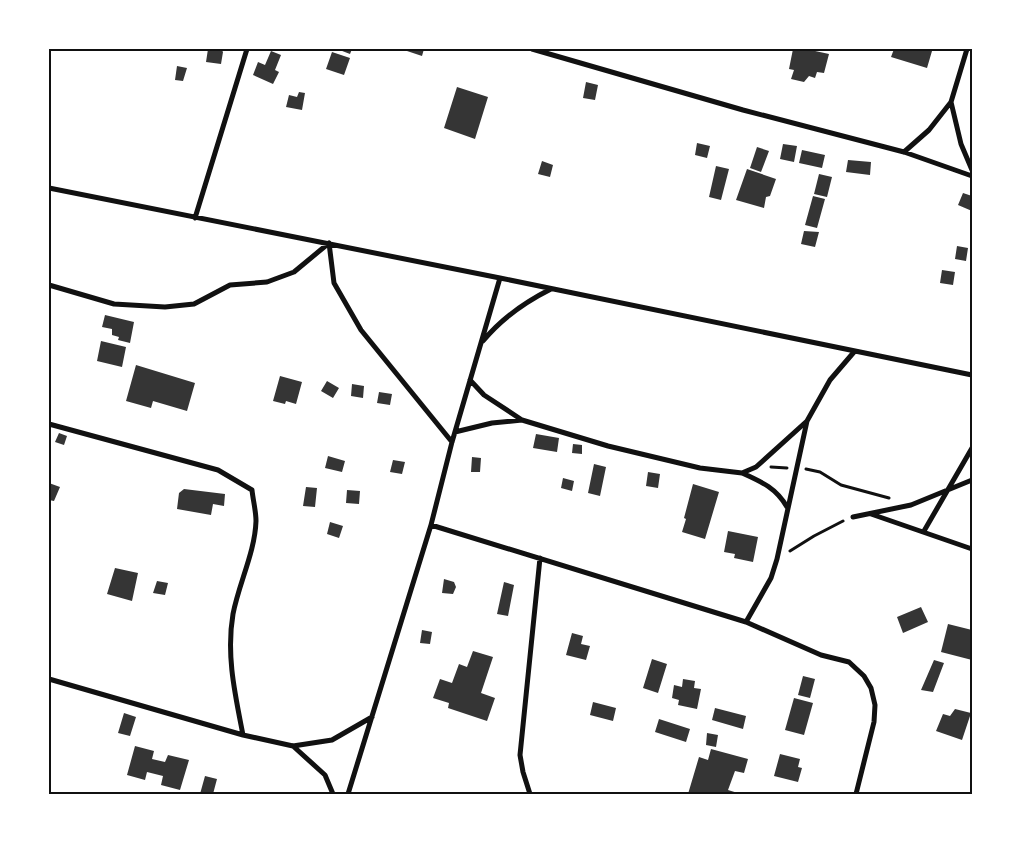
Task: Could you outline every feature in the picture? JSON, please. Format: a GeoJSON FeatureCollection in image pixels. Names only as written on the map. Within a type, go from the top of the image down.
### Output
{"type":"FeatureCollection","features":[{"type":"Feature","properties":{"kind":"street"},"geometry":{"type":"LineString","coordinates":[[195,218],[247,49]]}},
{"type":"Feature","properties":{"kind":"street"},"geometry":{"type":"LineString","coordinates":[[532,49],[743,110],[904,152],[972,176]]}},
{"type":"Feature","properties":{"kind":"street"},"geometry":{"type":"LineString","coordinates":[[904,152],[929,130],[951,102],[967,49]]}},
{"type":"Feature","properties":{"kind":"street"},"geometry":{"type":"LineString","coordinates":[[951,102],[962,144],[972,170]]}},
{"type":"Feature","properties":{"kind":"street"},"geometry":{"type":"LineString","coordinates":[[49,188],[329,243],[972,375]]}},
{"type":"Feature","properties":{"kind":"street"},"geometry":{"type":"LineString","coordinates":[[49,285],[114,304],[165,307],[194,304],[230,285],[268,282],[294,272],[329,243]]}},
{"type":"Feature","properties":{"kind":"street"},"geometry":{"type":"LineString","coordinates":[[329,243],[334,283],[361,330],[452,442]]}},
{"type":"Feature","properties":{"kind":"street"},"geometry":{"type":"LineString","coordinates":[[348,794],[431,526],[452,442],[500,278]]}},
{"type":"Feature","properties":{"kind":"street"},"geometry":{"type":"LineString","coordinates":[[480,344],[494,328],[516,310],[552,289]]}},
{"type":"Feature","properties":{"kind":"street"},"geometry":{"type":"LineString","coordinates":[[746,622],[771,578],[777,560],[807,421],[830,380],[854,352]]}},
{"type":"Feature","properties":{"kind":"street"},"geometry":{"type":"LineString","coordinates":[[470,380],[484,395],[522,420],[608,446],[700,468],[742,473],[768,485],[779,494],[787,507]]}},
{"type":"Feature","properties":{"kind":"street"},"geometry":{"type":"LineString","coordinates":[[455,432],[492,423],[522,420]]}},
{"type":"Feature","properties":{"kind":"street"},"geometry":{"type":"LineString","coordinates":[[742,473],[756,467],[807,421]]}},
{"type":"Feature","properties":{"kind":"street"},"geometry":{"type":"LineString","coordinates":[[49,424],[218,470],[252,490],[256,520],[249,559],[233,613],[230,642],[230,670],[243,735]]}},
{"type":"Feature","properties":{"kind":"street"},"geometry":{"type":"LineString","coordinates":[[924,531],[972,448]]}},
{"type":"Feature","properties":{"kind":"street"},"geometry":{"type":"LineString","coordinates":[[853,517],[911,505],[972,480]]}},
{"type":"Feature","properties":{"kind":"street"},"geometry":{"type":"LineString","coordinates":[[871,514],[972,549]]}},
{"type":"Feature","properties":{"kind":"street"},"geometry":{"type":"LineString","coordinates":[[431,526],[746,622],[813,652],[850,662],[868,682],[875,705],[874,722],[856,794]]}},
{"type":"Feature","properties":{"kind":"street"},"geometry":{"type":"LineString","coordinates":[[530,794],[520,755],[540,558]]}},
{"type":"Feature","properties":{"kind":"street"},"geometry":{"type":"LineString","coordinates":[[49,679],[243,735],[293,746],[332,740],[372,717]]}},
{"type":"Feature","properties":{"kind":"street"},"geometry":{"type":"LineString","coordinates":[[293,746],[325,775],[334,794]]}},
{"type":"Feature","properties":{"kind":"path"},"geometry":{"type":"LineString","coordinates":[[756,467],[796,466],[820,472],[841,485],[911,505]]}},
{"type":"Feature","properties":{"kind":"path"},"geometry":{"type":"LineString","coordinates":[[777,560],[814,536],[853,517]]}},
{"type":"Feature","properties":{"kind":"building"},"geometry":{"type":"Polygon","coordinates":[[[208,49],[221,49],[223,52],[221,64],[206,62],[208,49]]]}},
{"type":"Feature","properties":{"kind":"building"},"geometry":{"type":"Polygon","coordinates":[[[337,49],[352,49],[350,54],[337,49]]]}},
{"type":"Feature","properties":{"kind":"building"},"geometry":{"type":"Polygon","coordinates":[[[401,49],[424,49],[422,56],[401,49]]]}},
{"type":"Feature","properties":{"kind":"building"},"geometry":{"type":"Polygon","coordinates":[[[793,49],[806,49],[829,54],[824,73],[817,72],[815,78],[809,76],[804,82],[791,79],[794,70],[789,69],[793,49]]]}},
{"type":"Feature","properties":{"kind":"building"},"geometry":{"type":"Polygon","coordinates":[[[894,49],[928,49],[932,51],[927,68],[891,57],[894,49]]]}},
{"type":"Feature","properties":{"kind":"building"},"geometry":{"type":"Polygon","coordinates":[[[271,51],[281,55],[275,70],[279,72],[273,84],[253,75],[258,62],[265,65],[271,51]]]}},
{"type":"Feature","properties":{"kind":"building"},"geometry":{"type":"Polygon","coordinates":[[[332,52],[350,58],[344,75],[326,69],[332,52]]]}},
{"type":"Feature","properties":{"kind":"building"},"geometry":{"type":"Polygon","coordinates":[[[177,66],[187,68],[183,81],[175,80],[177,66]]]}},
{"type":"Feature","properties":{"kind":"building"},"geometry":{"type":"Polygon","coordinates":[[[586,82],[598,85],[595,100],[583,98],[586,82]]]}},
{"type":"Feature","properties":{"kind":"building"},"geometry":{"type":"Polygon","coordinates":[[[457,87],[488,97],[475,139],[444,128],[457,87]]]}},
{"type":"Feature","properties":{"kind":"building"},"geometry":{"type":"Polygon","coordinates":[[[299,92],[305,93],[302,110],[286,107],[289,95],[297,97],[299,92]]]}},
{"type":"Feature","properties":{"kind":"building"},"geometry":{"type":"Polygon","coordinates":[[[697,143],[710,146],[707,158],[695,155],[697,143]]]}},
{"type":"Feature","properties":{"kind":"building"},"geometry":{"type":"Polygon","coordinates":[[[783,144],[797,146],[794,162],[780,159],[783,144]]]}},
{"type":"Feature","properties":{"kind":"building"},"geometry":{"type":"Polygon","coordinates":[[[757,147],[769,151],[761,172],[750,168],[757,147]]]}},
{"type":"Feature","properties":{"kind":"building"},"geometry":{"type":"Polygon","coordinates":[[[802,150],[825,155],[822,168],[799,163],[802,150]]]}},
{"type":"Feature","properties":{"kind":"building"},"geometry":{"type":"Polygon","coordinates":[[[848,160],[871,162],[870,175],[846,172],[848,160]]]}},
{"type":"Feature","properties":{"kind":"building"},"geometry":{"type":"Polygon","coordinates":[[[542,161],[553,165],[550,177],[538,174],[542,161]]]}},
{"type":"Feature","properties":{"kind":"building"},"geometry":{"type":"Polygon","coordinates":[[[716,166],[729,169],[721,200],[709,197],[716,166]]]}},
{"type":"Feature","properties":{"kind":"building"},"geometry":{"type":"Polygon","coordinates":[[[747,169],[776,179],[770,196],[766,197],[764,208],[736,200],[747,169]]]}},
{"type":"Feature","properties":{"kind":"building"},"geometry":{"type":"Polygon","coordinates":[[[819,174],[832,177],[827,197],[814,194],[819,174]]]}},
{"type":"Feature","properties":{"kind":"building"},"geometry":{"type":"Polygon","coordinates":[[[963,193],[972,196],[972,211],[958,205],[963,193]]]}},
{"type":"Feature","properties":{"kind":"building"},"geometry":{"type":"Polygon","coordinates":[[[813,196],[825,199],[817,228],[805,225],[813,196]]]}},
{"type":"Feature","properties":{"kind":"building"},"geometry":{"type":"Polygon","coordinates":[[[804,231],[819,232],[815,247],[801,244],[804,231]]]}},
{"type":"Feature","properties":{"kind":"building"},"geometry":{"type":"Polygon","coordinates":[[[957,246],[968,248],[966,261],[955,259],[957,246]]]}},
{"type":"Feature","properties":{"kind":"building"},"geometry":{"type":"Polygon","coordinates":[[[942,270],[955,272],[953,285],[940,283],[942,270]]]}},
{"type":"Feature","properties":{"kind":"building"},"geometry":{"type":"Polygon","coordinates":[[[105,315],[134,322],[130,343],[118,340],[119,337],[112,335],[112,329],[102,327],[105,315]]]}},
{"type":"Feature","properties":{"kind":"building"},"geometry":{"type":"Polygon","coordinates":[[[101,341],[126,347],[122,367],[97,361],[101,341]]]}},
{"type":"Feature","properties":{"kind":"building"},"geometry":{"type":"Polygon","coordinates":[[[136,365],[195,383],[187,411],[153,401],[151,408],[126,401],[136,365]]]}},
{"type":"Feature","properties":{"kind":"building"},"geometry":{"type":"Polygon","coordinates":[[[280,376],[302,382],[296,404],[286,401],[285,404],[273,401],[280,376]]]}},
{"type":"Feature","properties":{"kind":"building"},"geometry":{"type":"Polygon","coordinates":[[[327,381],[339,388],[333,398],[321,391],[327,381]]]}},
{"type":"Feature","properties":{"kind":"building"},"geometry":{"type":"Polygon","coordinates":[[[352,384],[364,386],[363,398],[351,396],[352,384]]]}},
{"type":"Feature","properties":{"kind":"building"},"geometry":{"type":"Polygon","coordinates":[[[379,392],[392,394],[390,405],[377,403],[379,392]]]}},
{"type":"Feature","properties":{"kind":"building"},"geometry":{"type":"Polygon","coordinates":[[[59,433],[67,436],[64,445],[55,442],[59,433]]]}},
{"type":"Feature","properties":{"kind":"building"},"geometry":{"type":"Polygon","coordinates":[[[536,434],[559,438],[557,452],[533,448],[536,434]]]}},
{"type":"Feature","properties":{"kind":"building"},"geometry":{"type":"Polygon","coordinates":[[[573,444],[582,445],[582,454],[572,453],[573,444]]]}},
{"type":"Feature","properties":{"kind":"building"},"geometry":{"type":"Polygon","coordinates":[[[328,456],[345,461],[342,472],[325,468],[328,456]]]}},
{"type":"Feature","properties":{"kind":"building"},"geometry":{"type":"Polygon","coordinates":[[[472,457],[481,458],[480,472],[471,472],[472,457]]]}},
{"type":"Feature","properties":{"kind":"building"},"geometry":{"type":"Polygon","coordinates":[[[393,460],[405,462],[402,474],[390,472],[393,460]]]}},
{"type":"Feature","properties":{"kind":"building"},"geometry":{"type":"Polygon","coordinates":[[[594,464],[606,467],[600,496],[588,493],[594,464]]]}},
{"type":"Feature","properties":{"kind":"building"},"geometry":{"type":"Polygon","coordinates":[[[648,472],[660,474],[658,488],[646,486],[648,472]]]}},
{"type":"Feature","properties":{"kind":"building"},"geometry":{"type":"Polygon","coordinates":[[[563,478],[574,481],[572,491],[561,488],[563,478]]]}},
{"type":"Feature","properties":{"kind":"building"},"geometry":{"type":"Polygon","coordinates":[[[49,483],[60,487],[54,501],[49,500],[49,483]]]}},
{"type":"Feature","properties":{"kind":"building"},"geometry":{"type":"Polygon","coordinates":[[[693,484],[719,492],[705,539],[682,532],[693,484]]]}},
{"type":"Feature","properties":{"kind":"building"},"geometry":{"type":"Polygon","coordinates":[[[306,487],[317,488],[315,507],[303,506],[306,487]]]}},
{"type":"Feature","properties":{"kind":"building"},"geometry":{"type":"Polygon","coordinates":[[[184,489],[225,494],[224,506],[213,504],[211,515],[177,509],[179,493],[184,489]]]}},
{"type":"Feature","properties":{"kind":"building"},"geometry":{"type":"Polygon","coordinates":[[[347,490],[360,491],[359,504],[346,503],[347,490]]]}},
{"type":"Feature","properties":{"kind":"building"},"geometry":{"type":"Polygon","coordinates":[[[330,522],[343,526],[339,538],[327,534],[330,522]]]}},
{"type":"Feature","properties":{"kind":"building"},"geometry":{"type":"Polygon","coordinates":[[[728,531],[758,537],[753,562],[734,558],[735,554],[724,552],[728,531]]]}},
{"type":"Feature","properties":{"kind":"building"},"geometry":{"type":"Polygon","coordinates":[[[115,568],[138,573],[132,601],[107,594],[115,568]]]}},
{"type":"Feature","properties":{"kind":"building"},"geometry":{"type":"Polygon","coordinates":[[[444,579],[454,582],[456,587],[453,594],[442,593],[444,579]]]}},
{"type":"Feature","properties":{"kind":"building"},"geometry":{"type":"Polygon","coordinates":[[[157,581],[168,583],[165,595],[153,593],[157,581]]]}},
{"type":"Feature","properties":{"kind":"building"},"geometry":{"type":"Polygon","coordinates":[[[504,582],[514,585],[508,616],[497,614],[504,582]]]}},
{"type":"Feature","properties":{"kind":"building"},"geometry":{"type":"Polygon","coordinates":[[[921,607],[928,622],[903,633],[897,617],[921,607]]]}},
{"type":"Feature","properties":{"kind":"building"},"geometry":{"type":"Polygon","coordinates":[[[948,624],[972,630],[972,660],[941,652],[948,624]]]}},
{"type":"Feature","properties":{"kind":"building"},"geometry":{"type":"Polygon","coordinates":[[[422,630],[432,632],[430,644],[420,643],[422,630]]]}},
{"type":"Feature","properties":{"kind":"building"},"geometry":{"type":"Polygon","coordinates":[[[572,633],[583,636],[581,644],[590,646],[586,660],[566,655],[572,633]]]}},
{"type":"Feature","properties":{"kind":"building"},"geometry":{"type":"Polygon","coordinates":[[[473,651],[493,657],[481,693],[495,698],[487,721],[448,708],[449,703],[433,698],[440,679],[452,683],[459,664],[467,667],[473,651]]]}},
{"type":"Feature","properties":{"kind":"building"},"geometry":{"type":"Polygon","coordinates":[[[652,659],[667,664],[658,693],[643,688],[652,659]]]}},
{"type":"Feature","properties":{"kind":"building"},"geometry":{"type":"Polygon","coordinates":[[[934,660],[944,663],[933,692],[921,690],[934,660]]]}},
{"type":"Feature","properties":{"kind":"building"},"geometry":{"type":"Polygon","coordinates":[[[803,676],[815,679],[810,698],[798,695],[803,676]]]}},
{"type":"Feature","properties":{"kind":"building"},"geometry":{"type":"Polygon","coordinates":[[[683,679],[695,681],[694,688],[701,689],[697,709],[678,705],[679,700],[672,698],[674,685],[682,687],[683,679]]]}},
{"type":"Feature","properties":{"kind":"building"},"geometry":{"type":"Polygon","coordinates":[[[794,698],[813,703],[804,735],[785,730],[794,698]]]}},
{"type":"Feature","properties":{"kind":"building"},"geometry":{"type":"Polygon","coordinates":[[[593,702],[616,708],[613,721],[590,715],[593,702]]]}},
{"type":"Feature","properties":{"kind":"building"},"geometry":{"type":"Polygon","coordinates":[[[715,708],[746,716],[743,729],[712,720],[715,708]]]}},
{"type":"Feature","properties":{"kind":"building"},"geometry":{"type":"Polygon","coordinates":[[[955,709],[971,713],[962,740],[936,731],[943,714],[950,716],[955,709]]]}},
{"type":"Feature","properties":{"kind":"building"},"geometry":{"type":"Polygon","coordinates":[[[124,713],[136,717],[130,736],[118,733],[124,713]]]}},
{"type":"Feature","properties":{"kind":"building"},"geometry":{"type":"Polygon","coordinates":[[[659,719],[690,729],[686,742],[655,732],[659,719]]]}},
{"type":"Feature","properties":{"kind":"building"},"geometry":{"type":"Polygon","coordinates":[[[707,733],[718,735],[716,747],[706,745],[707,733]]]}},
{"type":"Feature","properties":{"kind":"building"},"geometry":{"type":"Polygon","coordinates":[[[135,746],[154,751],[152,759],[165,762],[168,755],[189,760],[180,790],[161,785],[163,776],[147,772],[145,780],[127,775],[135,746]]]}},
{"type":"Feature","properties":{"kind":"building"},"geometry":{"type":"Polygon","coordinates":[[[711,749],[748,759],[744,773],[735,771],[728,790],[741,794],[688,794],[699,757],[708,760],[711,749]]]}},
{"type":"Feature","properties":{"kind":"building"},"geometry":{"type":"Polygon","coordinates":[[[780,754],[800,759],[798,767],[802,768],[798,782],[774,776],[780,754]]]}},
{"type":"Feature","properties":{"kind":"building"},"geometry":{"type":"Polygon","coordinates":[[[205,776],[217,779],[213,794],[200,794],[205,776]]]}}]}
